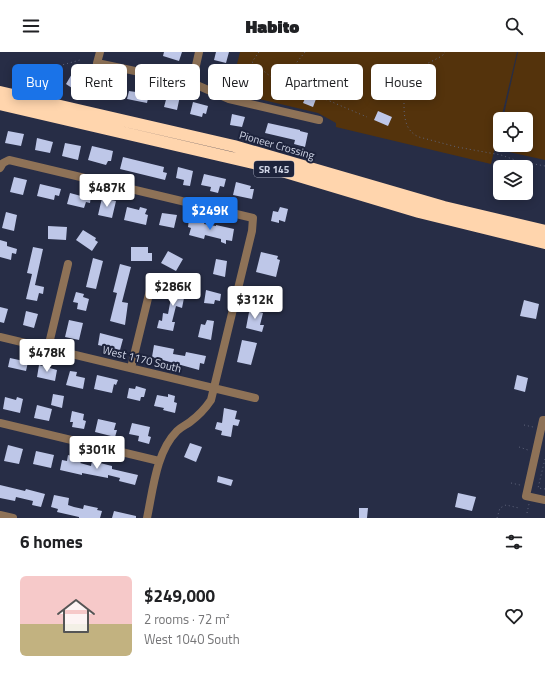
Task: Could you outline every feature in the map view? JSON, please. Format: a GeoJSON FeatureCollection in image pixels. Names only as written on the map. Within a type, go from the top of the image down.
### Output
{"type":"FeatureCollection","features":[{"type":"Feature","properties":{"kind":"highway","name":"Pioneer Crossing"},"geometry":{"type":"LineString","coordinates":[[0,92],[240,147],[444,207],[545,231]]}},
{"type":"Feature","properties":{"kind":"highway","name":"SR 145"},"geometry":{"type":"LineString","coordinates":[[0,104],[262,165],[419,212],[545,243]]}},
{"type":"Feature","properties":{"kind":"street"},"geometry":{"type":"LineString","coordinates":[[100,52],[97,63],[135,71]]}},
{"type":"Feature","properties":{"kind":"street"},"geometry":{"type":"LineString","coordinates":[[196,64],[199,52]]}},
{"type":"Feature","properties":{"kind":"street"},"geometry":{"type":"LineString","coordinates":[[200,86],[229,99],[319,120]]}},
{"type":"Feature","properties":{"kind":"street"},"geometry":{"type":"LineString","coordinates":[[1,165],[9,160],[253,218],[252,231],[211,400],[206,409],[177,430],[166,446],[159,461],[147,518]]}},
{"type":"Feature","properties":{"kind":"street"},"geometry":{"type":"LineString","coordinates":[[48,348],[68,264]]}},
{"type":"Feature","properties":{"kind":"street"},"geometry":{"type":"LineString","coordinates":[[131,368],[151,286]]}},
{"type":"Feature","properties":{"kind":"street","name":"West 1170 South"},"geometry":{"type":"LineString","coordinates":[[0,337],[255,398]]}},
{"type":"Feature","properties":{"kind":"street"},"geometry":{"type":"LineString","coordinates":[[545,420],[543,420],[526,496],[545,500]]}},
{"type":"Feature","properties":{"kind":"street"},"geometry":{"type":"LineString","coordinates":[[0,423],[159,461]]}},
{"type":"Feature","properties":{"kind":"street"},"geometry":{"type":"LineString","coordinates":[[0,515],[13,518]]}},
{"type":"Feature","properties":{"kind":"path"},"geometry":{"type":"LineString","coordinates":[[259,52],[252,62],[271,77]]}},
{"type":"Feature","properties":{"kind":"path"},"geometry":{"type":"LineString","coordinates":[[295,64],[305,52]]}},
{"type":"Feature","properties":{"kind":"path"},"geometry":{"type":"LineString","coordinates":[[426,64],[442,56],[445,52]]}},
{"type":"Feature","properties":{"kind":"path"},"geometry":{"type":"LineString","coordinates":[[63,65],[80,60]]}},
{"type":"Feature","properties":{"kind":"path"},"geometry":{"type":"LineString","coordinates":[[329,100],[367,117]]}},
{"type":"Feature","properties":{"kind":"path"},"geometry":{"type":"LineString","coordinates":[[404,103],[406,125],[414,135],[419,138],[545,166]]}},
{"type":"Feature","properties":{"kind":"path"},"geometry":{"type":"LineString","coordinates":[[524,425],[537,428]]}},
{"type":"Feature","properties":{"kind":"path"},"geometry":{"type":"LineString","coordinates":[[519,448],[532,450]]}},
{"type":"Feature","properties":{"kind":"path"},"geometry":{"type":"LineString","coordinates":[[545,460],[538,488],[545,489]]}},
{"type":"Feature","properties":{"kind":"path"},"geometry":{"type":"LineString","coordinates":[[511,482],[524,485]]}},
{"type":"Feature","properties":{"kind":"path"},"geometry":{"type":"LineString","coordinates":[[527,513],[530,500]]}},
{"type":"Feature","properties":{"kind":"path"},"geometry":{"type":"LineString","coordinates":[[498,518],[500,508],[506,505],[519,508]]}},
{"type":"Feature","properties":{"kind":"shaded area"},"geometry":{"type":"Polygon","coordinates":[[[240,52],[517,52],[503,112],[493,112],[494,152],[491,164],[336,127],[336,123],[318,113],[263,100],[263,64],[237,64],[240,52]]]}},
{"type":"Feature","properties":{"kind":"shaded area"},"geometry":{"type":"Polygon","coordinates":[[[518,52],[545,52],[545,160],[509,152],[533,152],[533,112],[505,112],[518,52]]]}},
{"type":"Feature","properties":{"kind":"building"},"geometry":{"type":"Polygon","coordinates":[[[164,52],[182,52],[179,61],[163,56],[164,52]]]}},
{"type":"Feature","properties":{"kind":"building"},"geometry":{"type":"Polygon","coordinates":[[[216,52],[229,52],[226,63],[214,60],[216,52]]]}},
{"type":"Feature","properties":{"kind":"building"},"geometry":{"type":"Polygon","coordinates":[[[71,75],[71,87],[66,84],[71,75]]]}},
{"type":"Feature","properties":{"kind":"building"},"geometry":{"type":"Polygon","coordinates":[[[129,91],[135,92],[135,100],[148,100],[147,103],[127,99],[129,91]]]}},
{"type":"Feature","properties":{"kind":"building"},"geometry":{"type":"Polygon","coordinates":[[[166,100],[179,100],[177,110],[164,107],[166,100]]]}},
{"type":"Feature","properties":{"kind":"building"},"geometry":{"type":"Polygon","coordinates":[[[304,100],[316,100],[313,107],[303,103],[304,100]]]}},
{"type":"Feature","properties":{"kind":"building"},"geometry":{"type":"Polygon","coordinates":[[[193,102],[208,106],[206,114],[203,113],[202,117],[190,114],[193,102]]]}},
{"type":"Feature","properties":{"kind":"building"},"geometry":{"type":"Polygon","coordinates":[[[378,111],[392,117],[388,126],[374,120],[378,111]]]}},
{"type":"Feature","properties":{"kind":"building"},"geometry":{"type":"Polygon","coordinates":[[[232,114],[245,117],[242,127],[230,125],[232,114]]]}},
{"type":"Feature","properties":{"kind":"building"},"geometry":{"type":"Polygon","coordinates":[[[268,123],[308,133],[305,147],[294,144],[295,140],[265,133],[268,123]]]}},
{"type":"Feature","properties":{"kind":"building"},"geometry":{"type":"Polygon","coordinates":[[[8,131],[24,134],[21,146],[5,143],[8,131]]]}},
{"type":"Feature","properties":{"kind":"building"},"geometry":{"type":"Polygon","coordinates":[[[37,138],[53,142],[50,153],[35,150],[37,138]]]}},
{"type":"Feature","properties":{"kind":"building"},"geometry":{"type":"Polygon","coordinates":[[[65,143],[81,146],[78,160],[62,156],[65,143]]]}},
{"type":"Feature","properties":{"kind":"building"},"geometry":{"type":"Polygon","coordinates":[[[92,146],[113,151],[111,161],[108,161],[106,165],[88,160],[92,146]]]}},
{"type":"Feature","properties":{"kind":"building"},"geometry":{"type":"Polygon","coordinates":[[[123,157],[164,167],[163,172],[167,173],[165,180],[120,169],[123,157]]]}},
{"type":"Feature","properties":{"kind":"building"},"geometry":{"type":"Polygon","coordinates":[[[178,167],[193,171],[190,186],[183,185],[184,180],[176,178],[178,167]]]}},
{"type":"Feature","properties":{"kind":"building"},"geometry":{"type":"Polygon","coordinates":[[[204,174],[226,179],[224,187],[220,186],[218,193],[210,191],[211,187],[201,185],[204,174]]]}},
{"type":"Feature","properties":{"kind":"building"},"geometry":{"type":"Polygon","coordinates":[[[14,177],[27,180],[23,195],[10,192],[14,177]]]}},
{"type":"Feature","properties":{"kind":"building"},"geometry":{"type":"Polygon","coordinates":[[[236,182],[251,186],[250,189],[254,189],[252,199],[233,195],[236,182]]]}},
{"type":"Feature","properties":{"kind":"building"},"geometry":{"type":"Polygon","coordinates":[[[40,184],[61,189],[59,196],[55,195],[54,200],[37,196],[40,184]]]}},
{"type":"Feature","properties":{"kind":"building"},"geometry":{"type":"Polygon","coordinates":[[[70,193],[81,196],[81,193],[91,196],[90,203],[86,202],[84,208],[67,204],[70,193]]]}},
{"type":"Feature","properties":{"kind":"building"},"geometry":{"type":"Polygon","coordinates":[[[102,198],[116,201],[112,218],[98,215],[102,198]]]}},
{"type":"Feature","properties":{"kind":"building"},"geometry":{"type":"Polygon","coordinates":[[[127,207],[139,210],[140,207],[147,209],[145,214],[148,215],[146,225],[124,220],[127,207]]]}},
{"type":"Feature","properties":{"kind":"building"},"geometry":{"type":"Polygon","coordinates":[[[280,207],[288,209],[285,222],[279,220],[279,223],[271,221],[273,211],[278,212],[280,207]]]}},
{"type":"Feature","properties":{"kind":"building"},"geometry":{"type":"Polygon","coordinates":[[[6,212],[17,215],[14,231],[2,228],[6,212]]]}},
{"type":"Feature","properties":{"kind":"building"},"geometry":{"type":"Polygon","coordinates":[[[162,213],[177,215],[174,228],[159,225],[162,213]]]}},
{"type":"Feature","properties":{"kind":"building"},"geometry":{"type":"Polygon","coordinates":[[[189,219],[205,222],[204,224],[234,229],[232,241],[226,240],[226,244],[221,242],[221,239],[205,235],[204,239],[189,235],[191,228],[188,227],[189,219]]]}},
{"type":"Feature","properties":{"kind":"building"},"geometry":{"type":"Polygon","coordinates":[[[48,226],[67,227],[66,240],[48,239],[48,226]]]}},
{"type":"Feature","properties":{"kind":"building"},"geometry":{"type":"Polygon","coordinates":[[[83,230],[96,238],[95,240],[98,242],[92,251],[76,240],[83,230]]]}},
{"type":"Feature","properties":{"kind":"building"},"geometry":{"type":"Polygon","coordinates":[[[0,240],[7,242],[7,246],[17,249],[16,254],[12,253],[11,260],[0,257],[0,240]]]}},
{"type":"Feature","properties":{"kind":"building"},"geometry":{"type":"Polygon","coordinates":[[[33,247],[43,249],[35,285],[44,287],[43,294],[39,293],[37,301],[26,299],[32,274],[27,273],[33,247]]]}},
{"type":"Feature","properties":{"kind":"building"},"geometry":{"type":"Polygon","coordinates":[[[131,247],[148,247],[148,253],[152,253],[152,261],[131,261],[131,247]]]}},
{"type":"Feature","properties":{"kind":"building"},"geometry":{"type":"Polygon","coordinates":[[[168,251],[183,259],[176,271],[161,263],[168,251]]]}},
{"type":"Feature","properties":{"kind":"building"},"geometry":{"type":"Polygon","coordinates":[[[261,252],[278,256],[277,259],[280,260],[276,277],[256,272],[261,252]]]}},
{"type":"Feature","properties":{"kind":"building"},"geometry":{"type":"Polygon","coordinates":[[[93,258],[103,261],[96,289],[86,287],[93,258]]]}},
{"type":"Feature","properties":{"kind":"building"},"geometry":{"type":"Polygon","coordinates":[[[216,259],[227,261],[225,277],[213,274],[216,259]]]}},
{"type":"Feature","properties":{"kind":"building"},"geometry":{"type":"Polygon","coordinates":[[[120,264],[131,267],[122,302],[128,303],[125,325],[110,321],[117,293],[113,292],[120,264]]]}},
{"type":"Feature","properties":{"kind":"building"},"geometry":{"type":"Polygon","coordinates":[[[177,281],[187,283],[182,308],[176,306],[172,322],[175,322],[173,331],[157,328],[159,320],[162,321],[163,313],[168,314],[171,298],[174,298],[177,281]]]}},
{"type":"Feature","properties":{"kind":"building"},"geometry":{"type":"Polygon","coordinates":[[[206,290],[221,294],[220,301],[215,300],[214,304],[204,303],[206,290]]]}},
{"type":"Feature","properties":{"kind":"building"},"geometry":{"type":"Polygon","coordinates":[[[76,292],[84,294],[83,297],[89,299],[86,311],[77,309],[78,303],[73,302],[76,292]]]}},
{"type":"Feature","properties":{"kind":"building"},"geometry":{"type":"Polygon","coordinates":[[[524,300],[539,304],[536,319],[520,316],[524,300]]]}},
{"type":"Feature","properties":{"kind":"building"},"geometry":{"type":"Polygon","coordinates":[[[0,307],[8,309],[4,323],[0,322],[0,307]]]}},
{"type":"Feature","properties":{"kind":"building"},"geometry":{"type":"Polygon","coordinates":[[[250,307],[263,313],[260,325],[264,325],[262,332],[246,328],[250,307]]]}},
{"type":"Feature","properties":{"kind":"building"},"geometry":{"type":"Polygon","coordinates":[[[26,311],[38,314],[34,328],[23,325],[26,311]]]}},
{"type":"Feature","properties":{"kind":"building"},"geometry":{"type":"Polygon","coordinates":[[[69,320],[83,323],[79,340],[65,337],[69,320]]]}},
{"type":"Feature","properties":{"kind":"building"},"geometry":{"type":"Polygon","coordinates":[[[207,320],[214,321],[211,340],[198,337],[201,324],[205,325],[207,320]]]}},
{"type":"Feature","properties":{"kind":"building"},"geometry":{"type":"Polygon","coordinates":[[[100,333],[123,339],[120,350],[98,345],[100,333]]]}},
{"type":"Feature","properties":{"kind":"building"},"geometry":{"type":"Polygon","coordinates":[[[242,340],[257,343],[251,365],[237,362],[242,340]]]}},
{"type":"Feature","properties":{"kind":"building"},"geometry":{"type":"Polygon","coordinates":[[[154,345],[174,349],[173,354],[185,356],[186,352],[206,356],[204,364],[200,363],[199,370],[152,357],[154,345]]]}},
{"type":"Feature","properties":{"kind":"building"},"geometry":{"type":"Polygon","coordinates":[[[10,358],[28,362],[26,371],[8,367],[10,358]]]}},
{"type":"Feature","properties":{"kind":"building"},"geometry":{"type":"Polygon","coordinates":[[[39,365],[57,370],[55,381],[37,377],[39,365]]]}},
{"type":"Feature","properties":{"kind":"building"},"geometry":{"type":"Polygon","coordinates":[[[70,371],[77,372],[76,376],[85,378],[83,389],[66,385],[70,371]]]}},
{"type":"Feature","properties":{"kind":"building"},"geometry":{"type":"Polygon","coordinates":[[[97,375],[118,380],[116,385],[114,384],[112,393],[94,389],[97,375]]]}},
{"type":"Feature","properties":{"kind":"building"},"geometry":{"type":"Polygon","coordinates":[[[517,375],[528,378],[525,392],[514,389],[517,375]]]}},
{"type":"Feature","properties":{"kind":"building"},"geometry":{"type":"Polygon","coordinates":[[[136,386],[146,389],[144,397],[141,397],[140,401],[127,398],[129,388],[135,389],[136,386]]]}},
{"type":"Feature","properties":{"kind":"building"},"geometry":{"type":"Polygon","coordinates":[[[53,394],[64,396],[62,408],[51,405],[53,394]]]}},
{"type":"Feature","properties":{"kind":"building"},"geometry":{"type":"Polygon","coordinates":[[[168,394],[175,396],[174,402],[177,403],[175,413],[163,410],[164,408],[154,406],[157,395],[168,397],[168,394]]]}},
{"type":"Feature","properties":{"kind":"building"},"geometry":{"type":"Polygon","coordinates":[[[5,397],[16,400],[17,397],[23,399],[20,413],[3,409],[5,397]]]}},
{"type":"Feature","properties":{"kind":"building"},"geometry":{"type":"Polygon","coordinates":[[[37,405],[52,409],[49,421],[34,418],[37,405]]]}},
{"type":"Feature","properties":{"kind":"building"},"geometry":{"type":"Polygon","coordinates":[[[224,408],[237,411],[235,419],[240,420],[238,426],[233,425],[231,437],[221,435],[222,431],[215,429],[217,422],[222,423],[224,408]]]}},
{"type":"Feature","properties":{"kind":"building"},"geometry":{"type":"Polygon","coordinates":[[[72,411],[84,414],[83,420],[86,421],[84,429],[72,427],[73,422],[70,422],[72,411]]]}},
{"type":"Feature","properties":{"kind":"building"},"geometry":{"type":"Polygon","coordinates":[[[98,419],[116,423],[114,430],[117,430],[115,437],[95,432],[98,419]]]}},
{"type":"Feature","properties":{"kind":"building"},"geometry":{"type":"Polygon","coordinates":[[[132,423],[150,427],[148,436],[151,437],[149,444],[138,441],[139,436],[129,434],[132,423]]]}},
{"type":"Feature","properties":{"kind":"building"},"geometry":{"type":"Polygon","coordinates":[[[190,443],[202,447],[196,462],[184,457],[190,443]]]}},
{"type":"Feature","properties":{"kind":"building"},"geometry":{"type":"Polygon","coordinates":[[[8,445],[23,449],[19,464],[4,461],[8,445]]]}},
{"type":"Feature","properties":{"kind":"building"},"geometry":{"type":"Polygon","coordinates":[[[36,451],[54,455],[51,468],[33,464],[36,451]]]}},
{"type":"Feature","properties":{"kind":"building"},"geometry":{"type":"Polygon","coordinates":[[[68,455],[76,457],[76,460],[81,462],[80,463],[91,466],[92,461],[112,466],[112,469],[138,475],[135,485],[119,481],[120,478],[108,475],[108,478],[82,473],[82,475],[60,470],[62,460],[67,461],[68,455]]]}},
{"type":"Feature","properties":{"kind":"building"},"geometry":{"type":"Polygon","coordinates":[[[218,476],[233,480],[231,486],[217,482],[218,476]]]}},
{"type":"Feature","properties":{"kind":"building"},"geometry":{"type":"Polygon","coordinates":[[[0,485],[45,494],[41,507],[32,505],[33,501],[16,497],[15,501],[0,498],[0,485]]]}},
{"type":"Feature","properties":{"kind":"building"},"geometry":{"type":"Polygon","coordinates":[[[458,493],[476,497],[472,511],[455,507],[458,493]]]}},
{"type":"Feature","properties":{"kind":"building"},"geometry":{"type":"Polygon","coordinates":[[[54,495],[69,498],[68,505],[74,507],[83,509],[84,505],[98,508],[97,510],[102,511],[100,518],[79,518],[57,512],[58,509],[51,507],[54,495]]]}},
{"type":"Feature","properties":{"kind":"building"},"geometry":{"type":"Polygon","coordinates":[[[359,508],[368,508],[367,518],[359,518],[359,508]]]}},
{"type":"Feature","properties":{"kind":"building"},"geometry":{"type":"Polygon","coordinates":[[[114,511],[136,516],[136,518],[112,518],[114,511]]]}}]}
